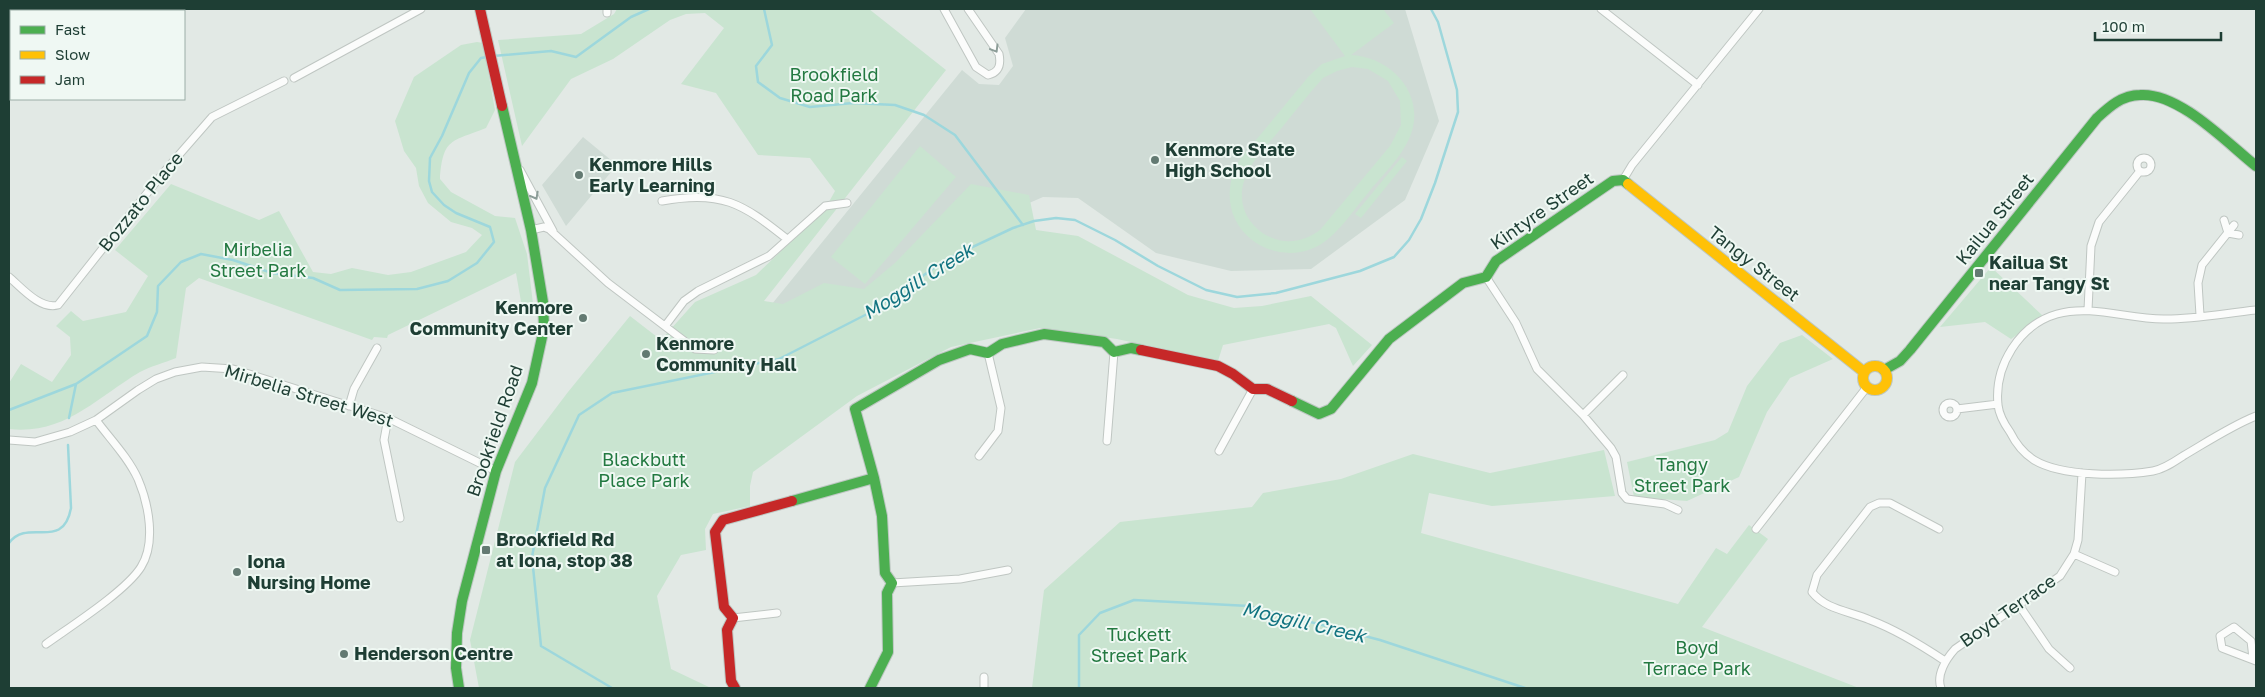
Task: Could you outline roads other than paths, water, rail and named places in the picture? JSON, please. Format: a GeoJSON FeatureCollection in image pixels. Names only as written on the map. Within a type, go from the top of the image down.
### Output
{"type":"FeatureCollection","features":[{"type":"Feature","properties":{"kind":"street"},"geometry":{"type":"LineString","coordinates":[[294,78],[421,9]]}},
{"type":"Feature","properties":{"kind":"street","name":"Brookfield Road"},"geometry":{"type":"LineString","coordinates":[[459,688],[456,668],[459,617],[496,471],[532,383],[544,328],[543,302],[531,230],[480,9]]}},
{"type":"Feature","properties":{"kind":"street"},"geometry":{"type":"LineString","coordinates":[[944,9],[976,67],[988,75],[994,73],[1001,62],[998,54],[968,9]]}},
{"type":"Feature","properties":{"kind":"street"},"geometry":{"type":"LineString","coordinates":[[1601,9],[1698,85]]}},
{"type":"Feature","properties":{"kind":"street","name":"Kintyre Street"},"geometry":{"type":"LineString","coordinates":[[1252,389],[1267,389],[1320,414],[1331,409],[1390,339],[1463,283],[1486,277],[1496,261],[1504,255],[1613,181],[1623,180],[1632,165],[1759,9]]}},
{"type":"Feature","properties":{"kind":"street","name":"Bozzato Place"},"geometry":{"type":"LineString","coordinates":[[9,278],[42,304],[58,305],[111,238],[118,234],[123,222],[212,117],[284,81]]}},
{"type":"Feature","properties":{"kind":"street","name":"Kailua Street"},"geometry":{"type":"LineString","coordinates":[[1864,372],[1874,366],[1884,370],[1900,361],[2097,118],[2113,104],[2135,94],[2155,95],[2181,106],[2256,166]]}},
{"type":"Feature","properties":{"kind":"street"},"geometry":{"type":"LineString","coordinates":[[515,161],[554,232]]}},
{"type":"Feature","properties":{"kind":"street"},"geometry":{"type":"LineString","coordinates":[[2088,310],[2091,246],[2099,222],[2140,171]]}},
{"type":"Feature","properties":{"kind":"street","name":"Tangy Street"},"geometry":{"type":"LineString","coordinates":[[1623,180],[1864,372]]}},
{"type":"Feature","properties":{"kind":"street"},"geometry":{"type":"LineString","coordinates":[[662,201],[687,196],[726,199],[748,210],[788,239]]}},
{"type":"Feature","properties":{"kind":"street"},"geometry":{"type":"LineString","coordinates":[[665,326],[684,301],[698,291],[769,256],[826,206],[847,203]]}},
{"type":"Feature","properties":{"kind":"street"},"geometry":{"type":"LineString","coordinates":[[2224,220],[2228,233]]}},
{"type":"Feature","properties":{"kind":"street"},"geometry":{"type":"LineString","coordinates":[[2200,315],[2198,277],[2202,265],[2234,225]]}},
{"type":"Feature","properties":{"kind":"street"},"geometry":{"type":"LineString","coordinates":[[531,230],[544,227],[554,232],[608,283],[695,349],[714,350]]}},
{"type":"Feature","properties":{"kind":"street"},"geometry":{"type":"LineString","coordinates":[[2228,233],[2239,235]]}},
{"type":"Feature","properties":{"kind":"street"},"geometry":{"type":"LineString","coordinates":[[1486,277],[1516,323],[1537,369],[1583,415],[1611,448],[1616,457],[1622,493],[1627,499],[1664,504],[1678,510]]}},
{"type":"Feature","properties":{"kind":"street"},"geometry":{"type":"LineString","coordinates":[[2256,310],[2167,319],[2140,318],[2088,310],[2056,314],[2043,320],[2014,343],[1999,378],[1998,404],[2006,426],[2017,446],[2034,460],[2057,470],[2082,473],[2156,471],[2245,420],[2256,416]]}},
{"type":"Feature","properties":{"kind":"street"},"geometry":{"type":"LineString","coordinates":[[892,583],[885,573],[882,516],[874,478],[854,414],[855,409],[859,405],[939,360],[970,349],[988,353],[1002,344],[1044,334],[1104,342],[1114,352],[1107,441]]}},
{"type":"Feature","properties":{"kind":"street"},"geometry":{"type":"LineString","coordinates":[[349,406],[354,389],[377,348]]}},
{"type":"Feature","properties":{"kind":"street"},"geometry":{"type":"LineString","coordinates":[[1114,352],[1130,348],[1194,362],[1203,361],[1240,377],[1252,389],[1219,451]]}},
{"type":"Feature","properties":{"kind":"street"},"geometry":{"type":"LineString","coordinates":[[979,456],[998,430],[1001,408],[988,353]]}},
{"type":"Feature","properties":{"kind":"street","name":"Mirbelia Street West"},"geometry":{"type":"LineString","coordinates":[[9,440],[35,442],[70,432],[96,420],[156,379],[174,372],[202,367],[233,369],[388,418],[496,471]]}},
{"type":"Feature","properties":{"kind":"street"},"geometry":{"type":"LineString","coordinates":[[1864,372],[1863,380],[1867,388],[1874,390],[1882,388],[1887,382],[1884,370]]}},
{"type":"Feature","properties":{"kind":"street"},"geometry":{"type":"LineString","coordinates":[[1583,415],[1623,375]]}},
{"type":"Feature","properties":{"kind":"street"},"geometry":{"type":"LineString","coordinates":[[1756,529],[1867,388]]}},
{"type":"Feature","properties":{"kind":"street"},"geometry":{"type":"LineString","coordinates":[[1957,410],[1998,404]]}},
{"type":"Feature","properties":{"kind":"street"},"geometry":{"type":"LineString","coordinates":[[388,418],[384,440],[400,518]]}},
{"type":"Feature","properties":{"kind":"street"},"geometry":{"type":"LineString","coordinates":[[46,644],[127,584],[141,567],[149,546],[146,504],[138,478],[123,454],[96,420]]}},
{"type":"Feature","properties":{"kind":"street","name":"Boyd Terrace"},"geometry":{"type":"LineString","coordinates":[[1941,688],[1939,683],[1945,661],[1955,649],[2060,576],[2074,554],[2078,540],[2082,473]]}},
{"type":"Feature","properties":{"kind":"street"},"geometry":{"type":"LineString","coordinates":[[732,618],[724,606],[715,532],[723,520],[874,478]]}},
{"type":"Feature","properties":{"kind":"street"},"geometry":{"type":"LineString","coordinates":[[1938,529],[1890,503],[1879,503],[1870,507],[1817,575],[1812,592],[1819,600],[1909,638],[1945,661]]}},
{"type":"Feature","properties":{"kind":"street"},"geometry":{"type":"LineString","coordinates":[[2074,554],[2116,572]]}},
{"type":"Feature","properties":{"kind":"street"},"geometry":{"type":"LineString","coordinates":[[892,583],[960,579],[1008,570]]}},
{"type":"Feature","properties":{"kind":"street"},"geometry":{"type":"LineString","coordinates":[[870,688],[888,652],[887,593],[892,583]]}},
{"type":"Feature","properties":{"kind":"street"},"geometry":{"type":"LineString","coordinates":[[2020,605],[2049,649],[2070,668]]}},
{"type":"Feature","properties":{"kind":"street"},"geometry":{"type":"LineString","coordinates":[[732,618],[777,613]]}},
{"type":"Feature","properties":{"kind":"street"},"geometry":{"type":"LineString","coordinates":[[732,618],[727,630],[731,681],[735,688]]}},
{"type":"Feature","properties":{"kind":"street"},"geometry":{"type":"LineString","coordinates":[[2234,627],[2251,642],[2254,659],[2240,656],[2222,648],[2220,636],[2234,627]]}},
{"type":"Feature","properties":{"kind":"street"},"geometry":{"type":"LineString","coordinates":[[984,677],[984,688]]}},
{"type":"Feature","properties":{"kind":"waterway"},"geometry":{"type":"LineString","coordinates":[[493,56],[551,51],[576,57],[631,17],[649,9]]}},
{"type":"Feature","properties":{"kind":"waterway"},"geometry":{"type":"LineString","coordinates":[[764,9],[772,45],[756,66],[758,82],[780,98],[810,107],[853,103],[895,105],[924,115],[955,135],[1023,225]]}},
{"type":"Feature","properties":{"kind":"waterway","name":"Moggill Creek"},"geometry":{"type":"LineString","coordinates":[[612,688],[541,646],[532,557],[545,488],[579,415],[612,393],[779,359],[869,313],[947,259],[1013,228],[1034,221],[1056,218],[1075,220],[1206,290],[1237,297],[1276,293],[1360,271],[1394,257],[1409,240],[1421,219],[1458,112],[1457,90],[1438,22],[1431,9]]}},
{"type":"Feature","properties":{"kind":"waterway"},"geometry":{"type":"LineString","coordinates":[[9,410],[76,384],[147,336],[157,312],[158,286],[181,262],[201,254],[233,260],[272,273],[313,278],[340,290],[417,289],[448,281],[477,263],[494,242],[490,227],[456,213],[444,205],[432,192],[429,181],[430,158],[442,136],[469,73],[481,58],[487,57]]}},
{"type":"Feature","properties":{"kind":"waterway"},"geometry":{"type":"LineString","coordinates":[[69,418],[76,384]]}},
{"type":"Feature","properties":{"kind":"waterway"},"geometry":{"type":"LineString","coordinates":[[9,543],[17,536],[26,533],[53,532],[61,528],[67,521],[71,508],[68,445]]}},
{"type":"Feature","properties":{"kind":"waterway","name":"Moggill Creek"},"geometry":{"type":"LineString","coordinates":[[1079,688],[1079,635],[1100,613],[1134,600],[1249,606],[1380,640],[1525,688]]}},
{"type":"Feature","properties":{"kind":"place","name":"Kenmore State High School"},"geometry":{"type":"Point","coordinates":[1155,160]}},
{"type":"Feature","properties":{"kind":"place","name":"Kenmore Hills Early Learning"},"geometry":{"type":"Point","coordinates":[579,175]}},
{"type":"Feature","properties":{"kind":"place","name":"Kailua St near Tangy St"},"geometry":{"type":"Point","coordinates":[1979,273]}},
{"type":"Feature","properties":{"kind":"place","name":"Kenmore Community Center"},"geometry":{"type":"Point","coordinates":[583,318]}},
{"type":"Feature","properties":{"kind":"place","name":"Kenmore Community Hall"},"geometry":{"type":"Point","coordinates":[646,354]}},
{"type":"Feature","properties":{"kind":"place","name":"Brookfield Rd at Iona, stop 38"},"geometry":{"type":"Point","coordinates":[486,550]}},
{"type":"Feature","properties":{"kind":"place","name":"Iona Nursing Home"},"geometry":{"type":"Point","coordinates":[237,572]}},
{"type":"Feature","properties":{"kind":"place","name":"Henderson Centre"},"geometry":{"type":"Point","coordinates":[344,654]}},
{"type":"Feature","properties":{"kind":"park label","name":"Brookfield Road Park"},"geometry":{"type":"Point","coordinates":[834,85]}},
{"type":"Feature","properties":{"kind":"park label","name":"Mirbelia Street Park"},"geometry":{"type":"Point","coordinates":[258,260]}},
{"type":"Feature","properties":{"kind":"park label","name":"Blackbutt Place Park"},"geometry":{"type":"Point","coordinates":[644,470]}},
{"type":"Feature","properties":{"kind":"park label","name":"Tangy Street Park"},"geometry":{"type":"Point","coordinates":[1682,475]}},
{"type":"Feature","properties":{"kind":"park label","name":"Tuckett Street Park"},"geometry":{"type":"Point","coordinates":[1139,645]}},
{"type":"Feature","properties":{"kind":"park label","name":"Boyd Terrace Park"},"geometry":{"type":"Point","coordinates":[1697,658]}}]}
